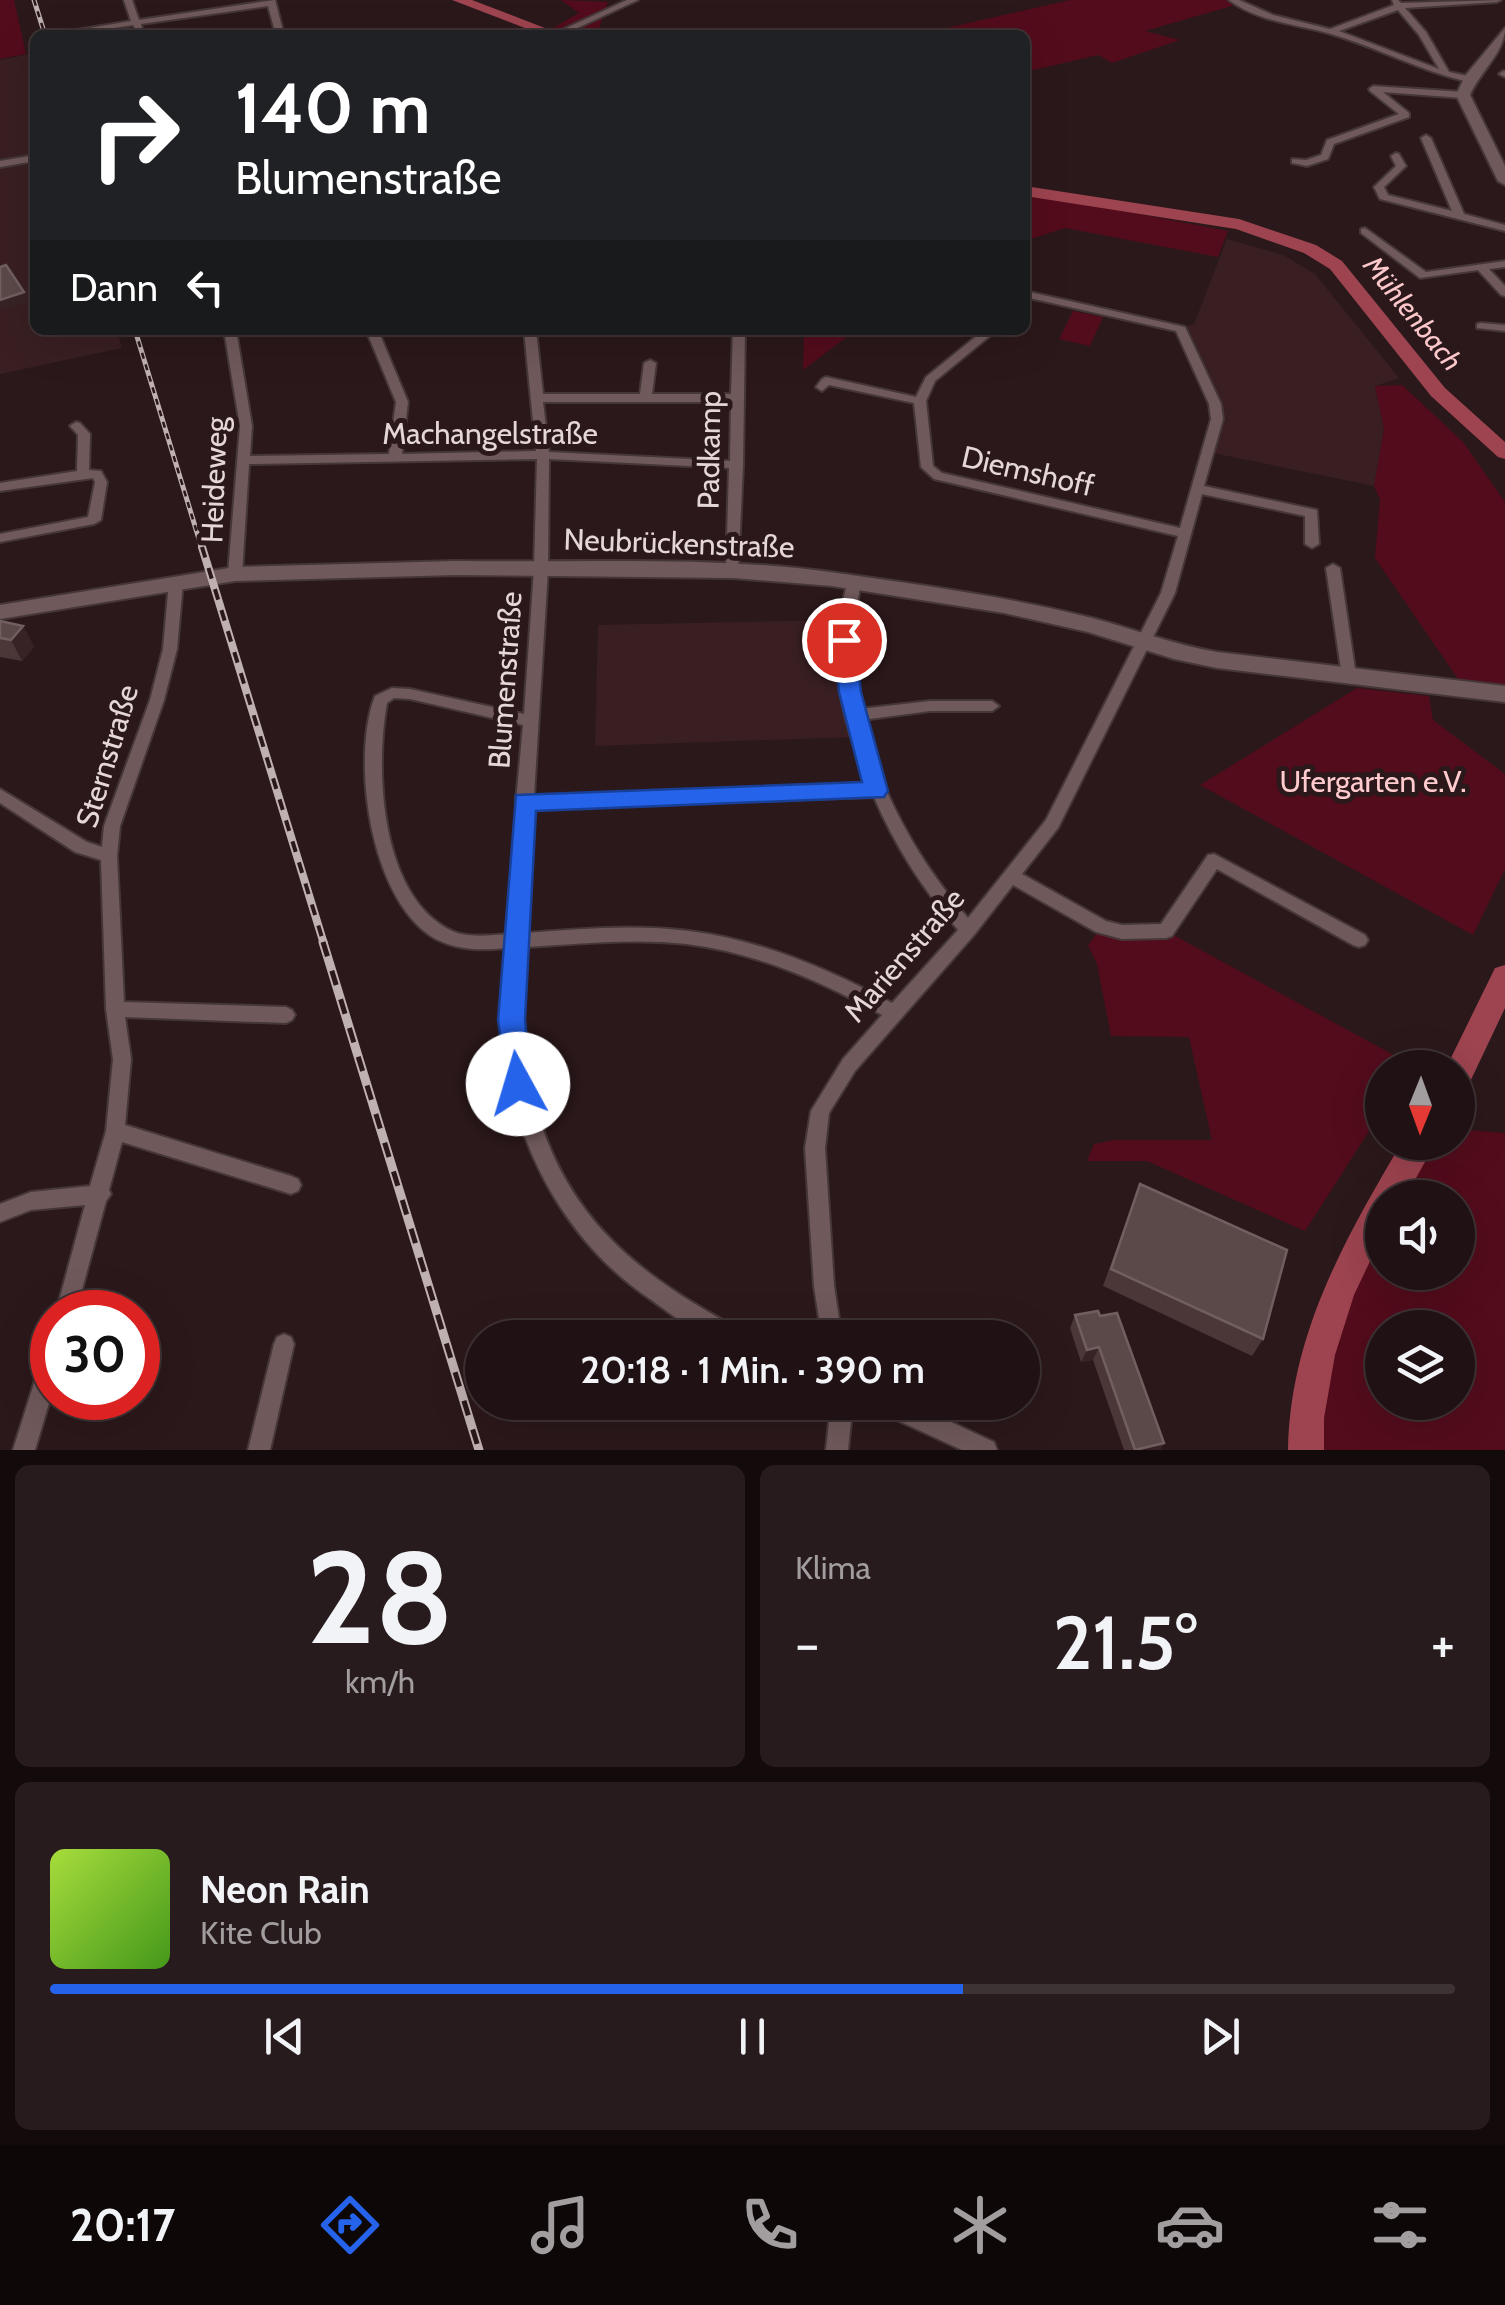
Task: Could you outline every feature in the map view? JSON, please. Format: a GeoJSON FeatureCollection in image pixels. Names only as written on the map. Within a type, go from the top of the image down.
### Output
{"type":"FeatureCollection","features":[{"type":"Feature","properties":{"kind":"street"},"geometry":{"type":"LineString","coordinates":[[128,0],[138,28]]}},
{"type":"Feature","properties":{"kind":"street"},"geometry":{"type":"LineString","coordinates":[[566,30],[634,0]]}},
{"type":"Feature","properties":{"kind":"street"},"geometry":{"type":"LineString","coordinates":[[1233,0],[1254,11],[1331,31],[1447,75],[1470,79]]}},
{"type":"Feature","properties":{"kind":"street"},"geometry":{"type":"LineString","coordinates":[[1331,31],[1397,3],[1496,0]]}},
{"type":"Feature","properties":{"kind":"street"},"geometry":{"type":"LineString","coordinates":[[104,30],[182,21],[271,1],[279,30]]}},
{"type":"Feature","properties":{"kind":"street"},"geometry":{"type":"LineString","coordinates":[[1397,3],[1423,34],[1447,75]]}},
{"type":"Feature","properties":{"kind":"street"},"geometry":{"type":"LineString","coordinates":[[1505,32],[1470,79],[1463,95],[1505,181]]}},
{"type":"Feature","properties":{"kind":"street"},"geometry":{"type":"LineString","coordinates":[[1295,161],[1307,163],[1325,157],[1330,142],[1406,114],[1373,89],[1463,95]]}},
{"type":"Feature","properties":{"kind":"street"},"geometry":{"type":"LineString","coordinates":[[1426,138],[1459,215]]}},
{"type":"Feature","properties":{"kind":"street"},"geometry":{"type":"LineString","coordinates":[[1396,156],[1401,166],[1379,188],[1384,197],[1505,228]]}},
{"type":"Feature","properties":{"kind":"street"},"geometry":{"type":"LineString","coordinates":[[0,164],[30,159]]}},
{"type":"Feature","properties":{"kind":"street"},"geometry":{"type":"LineString","coordinates":[[1365,231],[1424,276],[1505,264]]}},
{"type":"Feature","properties":{"kind":"street"},"geometry":{"type":"LineString","coordinates":[[1480,266],[1505,293]]}},
{"type":"Feature","properties":{"kind":"street"},"geometry":{"type":"LineString","coordinates":[[1030,298],[1167,323],[1180,330],[1215,404],[1217,419],[1168,593],[1145,642]]}},
{"type":"Feature","properties":{"kind":"street"},"geometry":{"type":"LineString","coordinates":[[1481,326],[1505,328]]}},
{"type":"Feature","properties":{"kind":"street","name":"Heideweg"},"geometry":{"type":"LineString","coordinates":[[231,335],[246,426],[234,574]]}},
{"type":"Feature","properties":{"kind":"street"},"geometry":{"type":"LineString","coordinates":[[374,335],[402,402],[395,456]]}},
{"type":"Feature","properties":{"kind":"street","name":"Blumenstraße"},"geometry":{"type":"LineString","coordinates":[[531,335],[543,455],[541,569],[524,802],[876,791]]}},
{"type":"Feature","properties":{"kind":"street","name":"Padkamp"},"geometry":{"type":"LineString","coordinates":[[734,571],[740,335]]}},
{"type":"Feature","properties":{"kind":"street"},"geometry":{"type":"LineString","coordinates":[[822,387],[826,381],[920,401],[930,379],[984,335]]}},
{"type":"Feature","properties":{"kind":"street"},"geometry":{"type":"LineString","coordinates":[[646,398],[650,363]]}},
{"type":"Feature","properties":{"kind":"street"},"geometry":{"type":"LineString","coordinates":[[538,398],[738,398]]}},
{"type":"Feature","properties":{"kind":"street","name":"Diemshoff"},"geometry":{"type":"LineString","coordinates":[[920,401],[927,467],[938,476],[1184,532]]}},
{"type":"Feature","properties":{"kind":"street"},"geometry":{"type":"LineString","coordinates":[[76,426],[84,434],[82,474]]}},
{"type":"Feature","properties":{"kind":"street","name":"Machangelstraße"},"geometry":{"type":"LineString","coordinates":[[243,460],[543,455],[737,466]]}},
{"type":"Feature","properties":{"kind":"street"},"geometry":{"type":"LineString","coordinates":[[0,487],[82,474],[97,474],[101,482],[94,520],[0,538]]}},
{"type":"Feature","properties":{"kind":"street"},"geometry":{"type":"LineString","coordinates":[[1198,489],[1312,514],[1312,544]]}},
{"type":"Feature","properties":{"kind":"street"},"geometry":{"type":"LineString","coordinates":[[1333,568],[1349,676]]}},
{"type":"Feature","properties":{"kind":"street","name":"Neubrückenstraße"},"geometry":{"type":"LineString","coordinates":[[0,612],[234,574],[541,569],[734,571],[854,582],[1052,616],[1217,660],[1505,694]]}},
{"type":"Feature","properties":{"kind":"street","name":"Sternstraße"},"geometry":{"type":"LineString","coordinates":[[72,1290],[115,1132],[122,1058],[115,1010],[108,856],[112,826],[157,700],[170,650],[176,582]]}},
{"type":"Feature","properties":{"kind":"street"},"geometry":{"type":"LineString","coordinates":[[854,582],[844,640],[845,669],[876,791],[947,908],[968,930]]}},
{"type":"Feature","properties":{"kind":"street","name":"Marienstraße"},"geometry":{"type":"LineString","coordinates":[[829,1320],[816,1158],[820,1111],[849,1065],[968,930],[1052,824],[1145,642]]}},
{"type":"Feature","properties":{"kind":"street"},"geometry":{"type":"LineString","coordinates":[[531,721],[410,694],[392,693],[380,700],[371,752],[374,807],[388,858],[424,919],[442,934],[472,943],[656,935],[709,940],[844,984],[894,1013]]}},
{"type":"Feature","properties":{"kind":"street"},"geometry":{"type":"LineString","coordinates":[[855,715],[930,706],[992,706]]}},
{"type":"Feature","properties":{"kind":"street"},"geometry":{"type":"LineString","coordinates":[[0,795],[81,847],[108,856]]}},
{"type":"Feature","properties":{"kind":"street"},"geometry":{"type":"LineString","coordinates":[[524,802],[512,1020],[514,1064],[536,1144],[581,1226],[632,1276],[698,1320]]}},
{"type":"Feature","properties":{"kind":"street"},"geometry":{"type":"LineString","coordinates":[[1012,877],[1102,927],[1122,932],[1166,932],[1214,860],[1359,940]]}},
{"type":"Feature","properties":{"kind":"street"},"geometry":{"type":"LineString","coordinates":[[115,1010],[286,1015]]}},
{"type":"Feature","properties":{"kind":"street"},"geometry":{"type":"LineString","coordinates":[[115,1132],[291,1185]]}},
{"type":"Feature","properties":{"kind":"street"},"geometry":{"type":"LineString","coordinates":[[0,1213],[31,1201],[100,1194]]}},
{"type":"Feature","properties":{"kind":"street"},"geometry":{"type":"LineString","coordinates":[[259,1450],[284,1344]]}},
{"type":"Feature","properties":{"kind":"street"},"geometry":{"type":"LineString","coordinates":[[24,1450],[33,1420]]}},
{"type":"Feature","properties":{"kind":"street"},"geometry":{"type":"LineString","coordinates":[[837,1450],[840,1420]]}},
{"type":"Feature","properties":{"kind":"street"},"geometry":{"type":"LineString","coordinates":[[922,1420],[986,1450]]}},
{"type":"Feature","properties":{"kind":"shaded area"},"geometry":{"type":"Polygon","coordinates":[[[30,54],[30,156],[0,161],[0,60],[30,54]]]}},
{"type":"Feature","properties":{"kind":"shaded area"},"geometry":{"type":"Polygon","coordinates":[[[30,164],[30,335],[118,335],[122,348],[0,374],[0,168],[30,164]]]}},
{"type":"Feature","properties":{"kind":"shaded area"},"geometry":{"type":"Polygon","coordinates":[[[1227,239],[1283,255],[1315,274],[1399,378],[1375,386],[1384,429],[1374,486],[1208,452],[1217,419],[1181,329],[1194,324],[1227,239]]]}},
{"type":"Feature","properties":{"kind":"shaded area"},"geometry":{"type":"Polygon","coordinates":[[[837,620],[837,670],[853,737],[595,746],[598,625],[837,620]]]}},
{"type":"Feature","properties":{"kind":"green space"},"geometry":{"type":"Polygon","coordinates":[[[0,0],[14,0],[26,54],[0,59],[0,0]]]}},
{"type":"Feature","properties":{"kind":"green space"},"geometry":{"type":"Polygon","coordinates":[[[561,0],[608,2],[598,30],[550,30],[579,13],[561,0]]]}},
{"type":"Feature","properties":{"kind":"green space"},"geometry":{"type":"Polygon","coordinates":[[[1070,0],[1227,0],[1235,5],[1145,31],[1180,40],[1112,63],[1098,55],[1030,71],[1030,30],[942,29],[1070,0]]]}},
{"type":"Feature","properties":{"kind":"green space"},"geometry":{"type":"Polygon","coordinates":[[[1030,193],[1228,231],[1218,257],[1065,228],[1030,239],[1030,193]]]}},
{"type":"Feature","properties":{"kind":"green space"},"geometry":{"type":"Polygon","coordinates":[[[1073,311],[1103,317],[1090,346],[1059,339],[1073,311]]]}},
{"type":"Feature","properties":{"kind":"green space"},"geometry":{"type":"Polygon","coordinates":[[[804,335],[849,335],[803,370],[804,335]]]}},
{"type":"Feature","properties":{"kind":"green space"},"geometry":{"type":"Polygon","coordinates":[[[1402,385],[1463,442],[1505,502],[1505,685],[1458,679],[1375,558],[1380,499],[1374,486],[1384,429],[1375,386],[1402,385]]]}},
{"type":"Feature","properties":{"kind":"green space","name":"Ufergarten e.V."},"geometry":{"type":"Polygon","coordinates":[[[1357,688],[1429,696],[1433,720],[1505,774],[1505,869],[1473,935],[1200,785],[1357,688]]]}},
{"type":"Feature","properties":{"kind":"green space"},"geometry":{"type":"Polygon","coordinates":[[[1102,927],[1166,931],[1384,1050],[1365,1050],[1365,1137],[1305,1231],[1147,1161],[1087,1161],[1094,1144],[1114,1140],[1212,1140],[1189,1037],[1111,1036],[1097,964],[1088,945],[1102,927]]]}},
{"type":"Feature","properties":{"kind":"green space"},"geometry":{"type":"Polygon","coordinates":[[[1475,1130],[1505,1133],[1505,1450],[1301,1450],[1326,1285],[1365,1210],[1365,1290],[1475,1290],[1475,1180],[1381,1180],[1391,1160],[1475,1160],[1475,1130]]]}},
{"type":"Feature","properties":{"kind":"building"},"geometry":{"type":"Polygon","coordinates":[[[6,265],[24,292],[0,300],[0,267],[6,265]]]}},
{"type":"Feature","properties":{"kind":"building"},"geometry":{"type":"Polygon","coordinates":[[[0,621],[23,626],[11,640],[0,638],[0,621]]]}},
{"type":"Feature","properties":{"kind":"building"},"geometry":{"type":"Polygon","coordinates":[[[1140,1184],[1287,1250],[1263,1339],[1111,1269],[1140,1184]]]}},
{"type":"Feature","properties":{"kind":"building"},"geometry":{"type":"Polygon","coordinates":[[[1098,1311],[1100,1316],[1117,1313],[1164,1443],[1135,1450],[1099,1347],[1087,1350],[1075,1315],[1098,1311]]]}},
{"type":"Feature","properties":{"kind":"waterway","name":"Mühlenbach"},"geometry":{"type":"LineString","coordinates":[[459,0],[542,30]]}},
{"type":"Feature","properties":{"kind":"waterway","name":"Mühlenbach"},"geometry":{"type":"LineString","coordinates":[[1030,192],[1239,224],[1310,249],[1336,265],[1438,392],[1505,453]]}},
{"type":"Feature","properties":{"kind":"waterway","name":"Mühlenbach"},"geometry":{"type":"LineString","coordinates":[[1470,1050],[1505,977]]}},
{"type":"Feature","properties":{"kind":"waterway","name":"Mühlenbach"},"geometry":{"type":"LineString","coordinates":[[1398,1180],[1409,1160]]}},
{"type":"Feature","properties":{"kind":"waterway","name":"Mühlenbach"},"geometry":{"type":"LineString","coordinates":[[1306,1450],[1306,1418],[1317,1355],[1338,1292],[1365,1237]]}},
{"type":"Feature","properties":{"kind":"railway"},"geometry":{"type":"LineString","coordinates":[[34,0],[43,30]]}},
{"type":"Feature","properties":{"kind":"railway"},"geometry":{"type":"LineString","coordinates":[[137,335],[202,549]]}},
{"type":"Feature","properties":{"kind":"railway"},"geometry":{"type":"LineString","coordinates":[[202,547],[324,944]]}},
{"type":"Feature","properties":{"kind":"railway"},"geometry":{"type":"LineString","coordinates":[[323,942],[479,1450]]}},
{"type":"Feature","properties":{"kind":"route"},"geometry":{"type":"LineString","coordinates":[[518,1084],[512,1020],[524,802],[876,791],[845,669],[844,640]]}}]}
